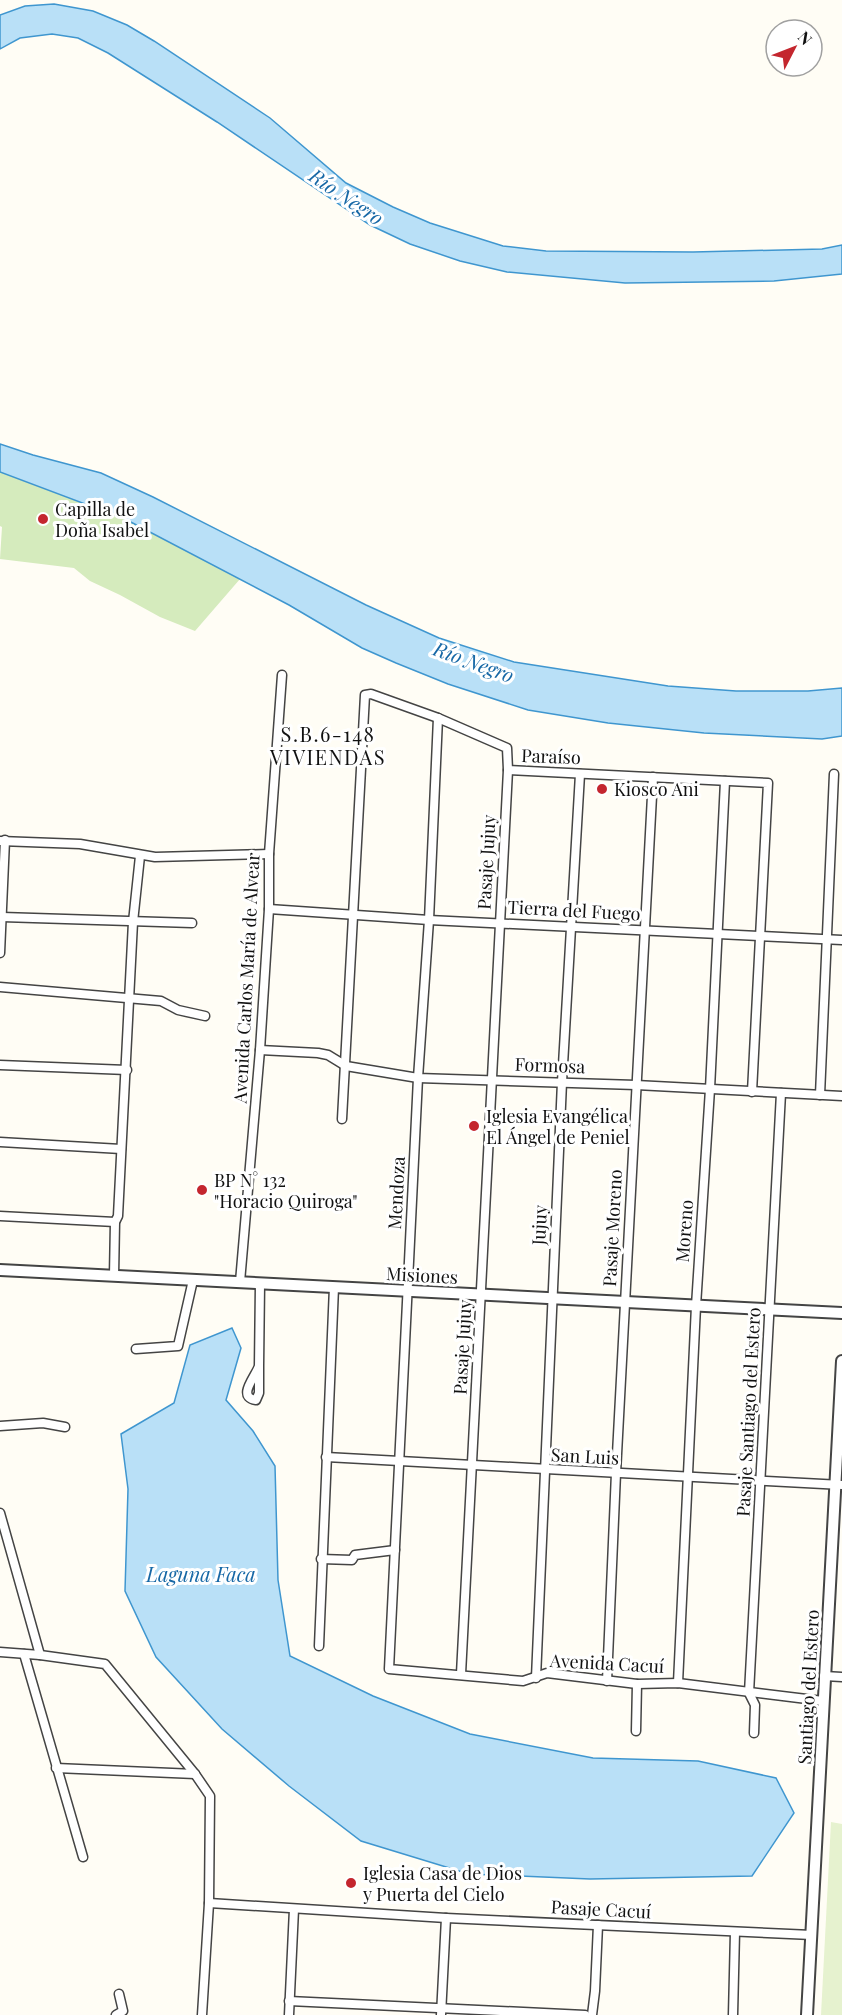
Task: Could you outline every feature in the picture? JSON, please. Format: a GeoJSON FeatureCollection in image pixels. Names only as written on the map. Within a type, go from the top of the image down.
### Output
{"type":"FeatureCollection","features":[{"type":"Feature","properties":{"kind":"street","name":"Avenida Carlos María de Alvear"},"geometry":{"type":"LineString","coordinates":[[240,1282],[260,1050],[269,909],[269,854],[282,675]]}},
{"type":"Feature","properties":{"kind":"street","name":"Paraíso"},"geometry":{"type":"LineString","coordinates":[[354,914],[365,695],[371,694],[438,718],[507,748],[508,770],[768,783],[760,936]]}},
{"type":"Feature","properties":{"kind":"street","name":"Mendoza"},"geometry":{"type":"LineString","coordinates":[[389,1669],[438,718]]}},
{"type":"Feature","properties":{"kind":"street","name":"Pasaje Jujuy"},"geometry":{"type":"LineString","coordinates":[[461,1674],[508,770]]}},
{"type":"Feature","properties":{"kind":"street","name":"Jujuy"},"geometry":{"type":"LineString","coordinates":[[536,1678],[562,1082],[580,774]]}},
{"type":"Feature","properties":{"kind":"street"},"geometry":{"type":"LineString","coordinates":[[820,1095],[834,774]]}},
{"type":"Feature","properties":{"kind":"street","name":"Pasaje Moreno"},"geometry":{"type":"LineString","coordinates":[[607,1681],[653,777]]}},
{"type":"Feature","properties":{"kind":"street","name":"Moreno"},"geometry":{"type":"LineString","coordinates":[[678,1683],[725,780]]}},
{"type":"Feature","properties":{"kind":"street"},"geometry":{"type":"LineString","coordinates":[[0,953],[3,841],[80,844],[155,857],[269,854]]}},
{"type":"Feature","properties":{"kind":"street"},"geometry":{"type":"LineString","coordinates":[[114,1276],[115,1222],[118,1216],[127,1070],[133,922],[140,856]]}},
{"type":"Feature","properties":{"kind":"street","name":"Tierra del Fuego"},"geometry":{"type":"LineString","coordinates":[[269,909],[429,920],[842,940]]}},
{"type":"Feature","properties":{"kind":"street"},"geometry":{"type":"LineString","coordinates":[[342,1119],[354,914]]}},
{"type":"Feature","properties":{"kind":"street"},"geometry":{"type":"LineString","coordinates":[[2,917],[192,923]]}},
{"type":"Feature","properties":{"kind":"street"},"geometry":{"type":"LineString","coordinates":[[752,1092],[760,936]]}},
{"type":"Feature","properties":{"kind":"street"},"geometry":{"type":"LineString","coordinates":[[0,987],[161,1001],[178,1010],[205,1016]]}},
{"type":"Feature","properties":{"kind":"street","name":"Formosa"},"geometry":{"type":"LineString","coordinates":[[260,1050],[318,1053],[328,1055],[346,1066],[418,1078],[636,1085],[842,1096]]}},
{"type":"Feature","properties":{"kind":"street"},"geometry":{"type":"LineString","coordinates":[[0,1065],[127,1070]]}},
{"type":"Feature","properties":{"kind":"street","name":"Pasaje Santiago del Estero"},"geometry":{"type":"LineString","coordinates":[[754,1733],[754,1705],[749,1693],[781,1093]]}},
{"type":"Feature","properties":{"kind":"street"},"geometry":{"type":"LineString","coordinates":[[0,1142],[121,1149]]}},
{"type":"Feature","properties":{"kind":"street"},"geometry":{"type":"LineString","coordinates":[[0,1216],[115,1222]]}},
{"type":"Feature","properties":{"kind":"street","name":"Misiones"},"geometry":{"type":"LineString","coordinates":[[0,1270],[842,1313]]}},
{"type":"Feature","properties":{"kind":"street"},"geometry":{"type":"LineString","coordinates":[[136,1349],[178,1346],[193,1280]]}},
{"type":"Feature","properties":{"kind":"street"},"geometry":{"type":"LineString","coordinates":[[259,1366],[260,1284]]}},
{"type":"Feature","properties":{"kind":"street"},"geometry":{"type":"LineString","coordinates":[[319,1646],[334,1287]]}},
{"type":"Feature","properties":{"kind":"street","name":"Santiago del Estero"},"geometry":{"type":"LineString","coordinates":[[807,2015],[824,1676],[838,1484],[842,1361]]}},
{"type":"Feature","properties":{"kind":"street"},"geometry":{"type":"LineString","coordinates":[[0,1426],[43,1423],[65,1427]]}},
{"type":"Feature","properties":{"kind":"street","name":"San Luis"},"geometry":{"type":"LineString","coordinates":[[326,1457],[473,1467],[838,1484]]}},
{"type":"Feature","properties":{"kind":"street"},"geometry":{"type":"LineString","coordinates":[[0,1513],[40,1655]]}},
{"type":"Feature","properties":{"kind":"street"},"geometry":{"type":"LineString","coordinates":[[321,1558],[352,1560],[354,1555],[395,1550]]}},
{"type":"Feature","properties":{"kind":"street"},"geometry":{"type":"LineString","coordinates":[[0,1652],[105,1664],[195,1774],[210,1796],[208,1903],[202,2015]]}},
{"type":"Feature","properties":{"kind":"street"},"geometry":{"type":"LineString","coordinates":[[24,1654],[83,1857]]}},
{"type":"Feature","properties":{"kind":"street","name":"Avenida Cacuí"},"geometry":{"type":"LineString","coordinates":[[389,1669],[523,1681],[547,1673],[637,1684],[678,1683],[823,1701]]}},
{"type":"Feature","properties":{"kind":"street"},"geometry":{"type":"LineString","coordinates":[[824,1676],[842,1677]]}},
{"type":"Feature","properties":{"kind":"street"},"geometry":{"type":"LineString","coordinates":[[636,1731],[637,1684]]}},
{"type":"Feature","properties":{"kind":"street"},"geometry":{"type":"LineString","coordinates":[[56,1768],[195,1774]]}},
{"type":"Feature","properties":{"kind":"street","name":"Pasaje Cacuí"},"geometry":{"type":"LineString","coordinates":[[208,1903],[446,1918],[812,1935]]}},
{"type":"Feature","properties":{"kind":"street"},"geometry":{"type":"LineString","coordinates":[[289,2015],[294,1909]]}},
{"type":"Feature","properties":{"kind":"street"},"geometry":{"type":"LineString","coordinates":[[441,2011],[446,1918]]}},
{"type":"Feature","properties":{"kind":"street"},"geometry":{"type":"LineString","coordinates":[[592,2015],[598,1925]]}},
{"type":"Feature","properties":{"kind":"street"},"geometry":{"type":"LineString","coordinates":[[733,2015],[735,1932]]}},
{"type":"Feature","properties":{"kind":"street"},"geometry":{"type":"LineString","coordinates":[[119,1994],[119,2013]]}},
{"type":"Feature","properties":{"kind":"street"},"geometry":{"type":"LineString","coordinates":[[289,2001],[441,2011],[585,2015]]}},
{"type":"Feature","properties":{"kind":"green space"},"geometry":{"type":"Polygon","coordinates":[[[0,472],[125,519],[240,579],[195,631],[160,617],[90,581],[74,568],[0,559],[2,527],[0,526],[0,472]]]}},
{"type":"Feature","properties":{"kind":"green space"},"geometry":{"type":"Polygon","coordinates":[[[831,1822],[842,1824],[842,2015],[821,2015],[831,1822]]]}},
{"type":"Feature","properties":{"kind":"water","name":"Río Negro"},"geometry":{"type":"Polygon","coordinates":[[[54,4],[93,11],[127,25],[270,118],[346,183],[430,223],[503,246],[546,251],[693,252],[822,249],[842,245],[842,274],[774,281],[625,283],[507,272],[460,261],[410,244],[370,225],[217,122],[108,53],[78,38],[52,34],[20,38],[0,49],[0,15],[25,6],[54,4]]]}},
{"type":"Feature","properties":{"kind":"water","name":"Río Negro"},"geometry":{"type":"Polygon","coordinates":[[[0,444],[101,473],[366,605],[439,638],[514,662],[668,686],[736,691],[808,691],[842,688],[842,736],[822,739],[704,733],[608,723],[528,710],[448,684],[362,648],[289,605],[125,519],[0,472],[0,444]]]}},
{"type":"Feature","properties":{"kind":"water","name":"Laguna Faca"},"geometry":{"type":"Polygon","coordinates":[[[232,1328],[241,1348],[226,1400],[253,1431],[275,1466],[278,1580],[290,1656],[373,1696],[470,1734],[593,1758],[698,1761],[776,1778],[794,1813],[752,1876],[590,1879],[469,1874],[361,1841],[289,1786],[222,1729],[156,1657],[125,1591],[128,1489],[121,1434],[174,1403],[190,1345],[232,1328]]]}},
{"type":"Feature","properties":{"kind":"place","name":"Capilla de Doña Isabel"},"geometry":{"type":"Point","coordinates":[43,519]}},
{"type":"Feature","properties":{"kind":"place","name":"Kiosco Ani"},"geometry":{"type":"Point","coordinates":[602,789]}},
{"type":"Feature","properties":{"kind":"place","name":"Iglesia Evangélica El Ángel de Peniel"},"geometry":{"type":"Point","coordinates":[474,1126]}},
{"type":"Feature","properties":{"kind":"place","name":"BP N° 132 \"Horacio Quiroga\""},"geometry":{"type":"Point","coordinates":[202,1190]}},
{"type":"Feature","properties":{"kind":"place","name":"Iglesia Casa de Dios y Puerta del Cielo"},"geometry":{"type":"Point","coordinates":[351,1883]}},
{"type":"Feature","properties":{"kind":"district","name":"S.B.6-148 VIVIENDAS"},"geometry":{"type":"Point","coordinates":[328,744]}}]}
